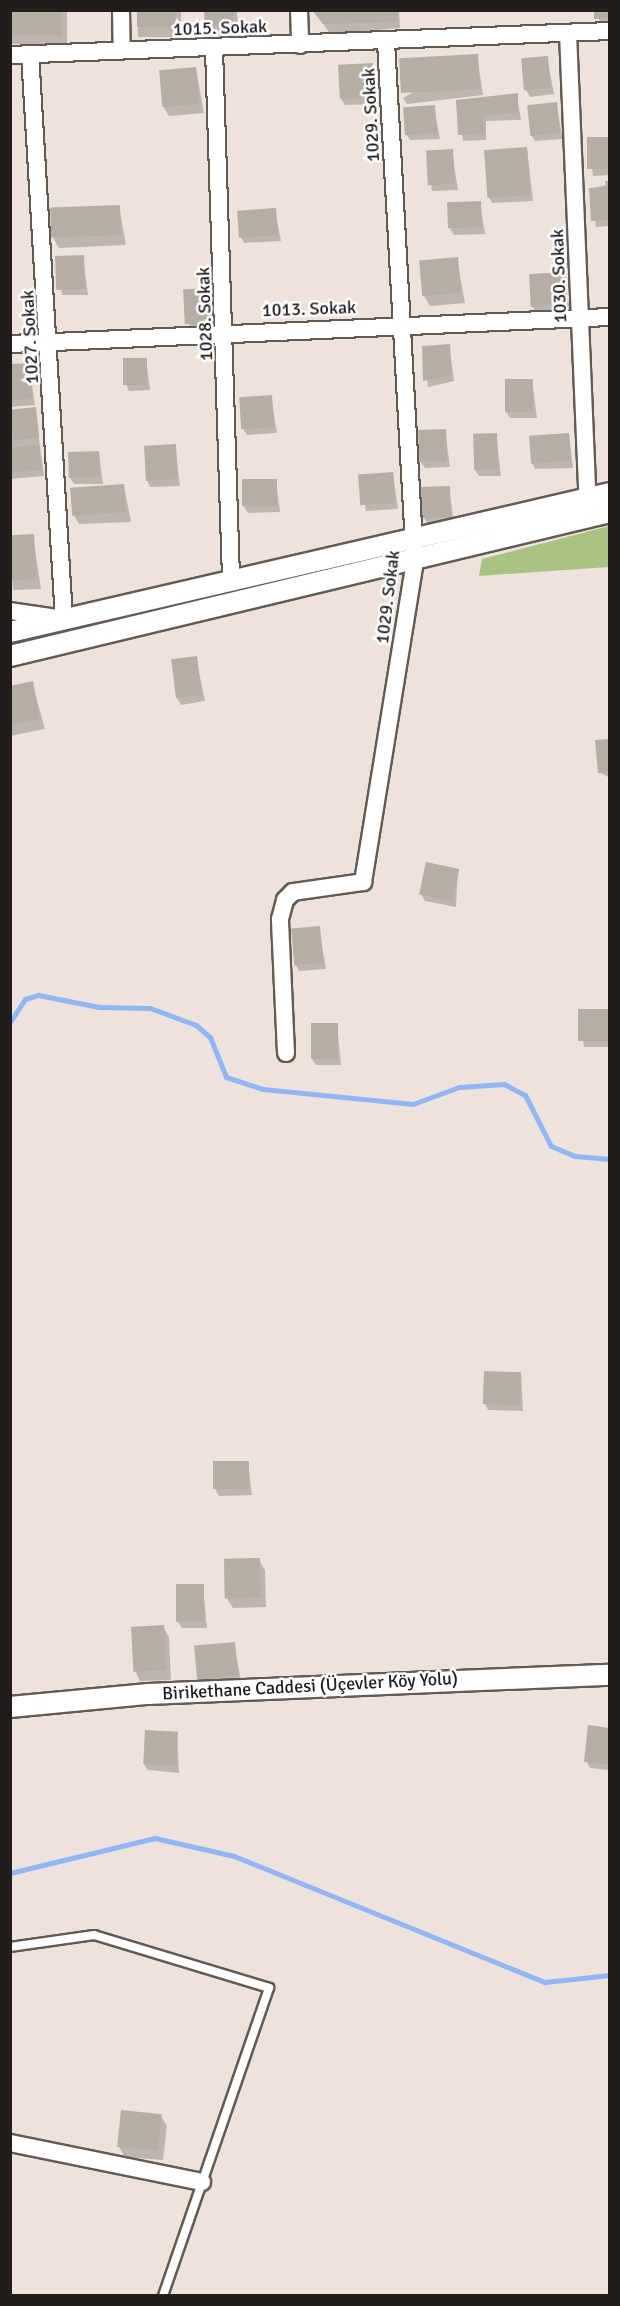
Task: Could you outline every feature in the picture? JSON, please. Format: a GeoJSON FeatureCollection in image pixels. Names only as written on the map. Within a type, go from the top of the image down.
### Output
{"type":"FeatureCollection","features":[{"type":"Feature","properties":{"kind":"street"},"geometry":{"type":"LineString","coordinates":[[121,10],[122,50]]}},
{"type":"Feature","properties":{"kind":"street"},"geometry":{"type":"LineString","coordinates":[[299,10],[300,45]]}},
{"type":"Feature","properties":{"kind":"street","name":"1015. Sokak"},"geometry":{"type":"LineString","coordinates":[[10,55],[214,49],[609,31]]}},
{"type":"Feature","properties":{"kind":"street","name":"1030. Sokak"},"geometry":{"type":"LineString","coordinates":[[568,33],[588,508]]}},
{"type":"Feature","properties":{"kind":"street","name":"1029. Sokak"},"geometry":{"type":"LineString","coordinates":[[285,1053],[280,919],[285,900],[293,892],[363,882],[415,562],[386,41]]}},
{"type":"Feature","properties":{"kind":"street","name":"1028. Sokak"},"geometry":{"type":"LineString","coordinates":[[214,49],[231,578]]}},
{"type":"Feature","properties":{"kind":"street","name":"1027. Sokak"},"geometry":{"type":"LineString","coordinates":[[30,54],[50,343],[64,619]]}},
{"type":"Feature","properties":{"kind":"street","name":"1013. Sokak"},"geometry":{"type":"LineString","coordinates":[[10,344],[224,331],[580,320],[609,317]]}},
{"type":"Feature","properties":{"kind":"street"},"geometry":{"type":"LineString","coordinates":[[10,656],[415,562],[588,508],[609,493]]}},
{"type":"Feature","properties":{"kind":"street"},"geometry":{"type":"LineString","coordinates":[[10,632],[231,578],[414,540],[588,508],[609,512]]}},
{"type":"Feature","properties":{"kind":"street"},"geometry":{"type":"LineString","coordinates":[[10,611],[64,619]]}},
{"type":"Feature","properties":{"kind":"street","name":"Birikethane Caddesi (Üçevler Köy Yolu)"},"geometry":{"type":"LineString","coordinates":[[10,1707],[148,1694],[609,1675]]}},
{"type":"Feature","properties":{"kind":"street"},"geometry":{"type":"LineString","coordinates":[[10,2143],[202,2182]]}},
{"type":"Feature","properties":{"kind":"lane"},"geometry":{"type":"LineString","coordinates":[[10,1947],[94,1935],[269,1988],[163,2295]]}},
{"type":"Feature","properties":{"kind":"green space"},"geometry":{"type":"Polygon","coordinates":[[[609,526],[609,567],[479,576],[482,559],[609,526]]]}},
{"type":"Feature","properties":{"kind":"building"},"geometry":{"type":"Polygon","coordinates":[[[10,10],[62,10],[62,35],[10,35],[10,10]]]}},
{"type":"Feature","properties":{"kind":"building"},"geometry":{"type":"Polygon","coordinates":[[[137,10],[176,10],[176,27],[137,27],[137,10]]]}},
{"type":"Feature","properties":{"kind":"building"},"geometry":{"type":"Polygon","coordinates":[[[204,10],[233,10],[233,24],[205,26],[204,10]]]}},
{"type":"Feature","properties":{"kind":"building"},"geometry":{"type":"Polygon","coordinates":[[[312,10],[397,10],[397,22],[323,24],[312,10]]]}},
{"type":"Feature","properties":{"kind":"building"},"geometry":{"type":"Polygon","coordinates":[[[594,10],[609,10],[609,19],[594,19],[594,10]]]}},
{"type":"Feature","properties":{"kind":"building"},"geometry":{"type":"Polygon","coordinates":[[[478,54],[480,89],[401,93],[399,58],[478,54]]]}},
{"type":"Feature","properties":{"kind":"building"},"geometry":{"type":"Polygon","coordinates":[[[548,56],[551,88],[524,90],[521,58],[548,56]]]}},
{"type":"Feature","properties":{"kind":"building"},"geometry":{"type":"Polygon","coordinates":[[[373,63],[375,97],[340,99],[338,65],[373,63]]]}},
{"type":"Feature","properties":{"kind":"building"},"geometry":{"type":"Polygon","coordinates":[[[196,67],[199,104],[162,107],[159,70],[196,67]]]}},
{"type":"Feature","properties":{"kind":"building"},"geometry":{"type":"Polygon","coordinates":[[[518,93],[518,113],[483,115],[484,134],[458,135],[456,100],[518,93]]]}},
{"type":"Feature","properties":{"kind":"building"},"geometry":{"type":"Polygon","coordinates":[[[557,102],[560,133],[530,136],[527,105],[557,102]]]}},
{"type":"Feature","properties":{"kind":"building"},"geometry":{"type":"Polygon","coordinates":[[[435,105],[437,133],[405,135],[403,107],[435,105]]]}},
{"type":"Feature","properties":{"kind":"building"},"geometry":{"type":"Polygon","coordinates":[[[587,137],[609,137],[609,169],[587,169],[587,137]]]}},
{"type":"Feature","properties":{"kind":"building"},"geometry":{"type":"Polygon","coordinates":[[[527,147],[530,195],[487,198],[484,150],[527,147]]]}},
{"type":"Feature","properties":{"kind":"building"},"geometry":{"type":"Polygon","coordinates":[[[453,149],[455,184],[428,185],[426,150],[453,149]]]}},
{"type":"Feature","properties":{"kind":"building"},"geometry":{"type":"Polygon","coordinates":[[[605,181],[609,181],[609,220],[591,221],[589,188],[606,187],[605,181]]]}},
{"type":"Feature","properties":{"kind":"building"},"geometry":{"type":"Polygon","coordinates":[[[481,201],[482,227],[448,228],[447,202],[481,201]]]}},
{"type":"Feature","properties":{"kind":"building"},"geometry":{"type":"Polygon","coordinates":[[[120,205],[121,235],[51,237],[50,207],[120,205]]]}},
{"type":"Feature","properties":{"kind":"building"},"geometry":{"type":"Polygon","coordinates":[[[276,208],[278,235],[239,238],[237,211],[276,208]]]}},
{"type":"Feature","properties":{"kind":"building"},"geometry":{"type":"Polygon","coordinates":[[[84,255],[85,289],[56,290],[55,256],[84,255]]]}},
{"type":"Feature","properties":{"kind":"building"},"geometry":{"type":"Polygon","coordinates":[[[458,257],[461,293],[422,296],[419,260],[458,257]]]}},
{"type":"Feature","properties":{"kind":"building"},"geometry":{"type":"Polygon","coordinates":[[[565,272],[567,305],[531,307],[529,274],[565,272]]]}},
{"type":"Feature","properties":{"kind":"building"},"geometry":{"type":"Polygon","coordinates":[[[209,288],[211,323],[185,324],[183,289],[209,288]]]}},
{"type":"Feature","properties":{"kind":"building"},"geometry":{"type":"Polygon","coordinates":[[[450,344],[452,375],[423,381],[422,346],[450,344]]]}},
{"type":"Feature","properties":{"kind":"building"},"geometry":{"type":"Polygon","coordinates":[[[123,358],[147,358],[147,385],[123,385],[123,358]]]}},
{"type":"Feature","properties":{"kind":"building"},"geometry":{"type":"Polygon","coordinates":[[[30,363],[32,399],[12,400],[10,364],[30,363]]]}},
{"type":"Feature","properties":{"kind":"building"},"geometry":{"type":"Polygon","coordinates":[[[505,379],[533,379],[533,412],[505,412],[505,379]]]}},
{"type":"Feature","properties":{"kind":"building"},"geometry":{"type":"Polygon","coordinates":[[[272,395],[274,427],[241,429],[239,397],[272,395]]]}},
{"type":"Feature","properties":{"kind":"building"},"geometry":{"type":"Polygon","coordinates":[[[36,407],[39,438],[13,441],[10,410],[36,407]]]}},
{"type":"Feature","properties":{"kind":"building"},"geometry":{"type":"Polygon","coordinates":[[[446,429],[447,461],[419,462],[418,430],[446,429]]]}},
{"type":"Feature","properties":{"kind":"building"},"geometry":{"type":"Polygon","coordinates":[[[497,433],[498,469],[474,470],[473,434],[497,433]]]}},
{"type":"Feature","properties":{"kind":"building"},"geometry":{"type":"Polygon","coordinates":[[[569,433],[571,461],[531,464],[529,436],[569,433]]]}},
{"type":"Feature","properties":{"kind":"building"},"geometry":{"type":"Polygon","coordinates":[[[176,444],[178,479],[146,481],[144,446],[176,444]]]}},
{"type":"Feature","properties":{"kind":"building"},"geometry":{"type":"Polygon","coordinates":[[[39,445],[41,470],[12,472],[10,448],[39,445]]]}},
{"type":"Feature","properties":{"kind":"building"},"geometry":{"type":"Polygon","coordinates":[[[99,451],[100,477],[69,478],[68,452],[99,451]]]}},
{"type":"Feature","properties":{"kind":"building"},"geometry":{"type":"Polygon","coordinates":[[[393,472],[395,503],[360,505],[358,474],[393,472]]]}},
{"type":"Feature","properties":{"kind":"building"},"geometry":{"type":"Polygon","coordinates":[[[242,479],[277,479],[277,506],[242,506],[242,479]]]}},
{"type":"Feature","properties":{"kind":"building"},"geometry":{"type":"Polygon","coordinates":[[[124,484],[126,512],[72,516],[70,488],[124,484]]]}},
{"type":"Feature","properties":{"kind":"building"},"geometry":{"type":"Polygon","coordinates":[[[450,486],[451,517],[422,518],[421,487],[450,486]]]}},
{"type":"Feature","properties":{"kind":"building"},"geometry":{"type":"Polygon","coordinates":[[[34,534],[36,579],[12,580],[10,535],[34,534]]]}},
{"type":"Feature","properties":{"kind":"building"},"geometry":{"type":"Polygon","coordinates":[[[197,656],[202,695],[176,698],[171,659],[197,656]]]}},
{"type":"Feature","properties":{"kind":"building"},"geometry":{"type":"Polygon","coordinates":[[[33,681],[40,719],[10,725],[10,686],[33,681]]]}},
{"type":"Feature","properties":{"kind":"building"},"geometry":{"type":"Polygon","coordinates":[[[609,739],[609,772],[598,773],[595,740],[609,739]]]}},
{"type":"Feature","properties":{"kind":"building"},"geometry":{"type":"Polygon","coordinates":[[[426,862],[459,869],[452,901],[419,894],[426,862]]]}},
{"type":"Feature","properties":{"kind":"building"},"geometry":{"type":"Polygon","coordinates":[[[320,926],[323,963],[294,965],[291,929],[320,926]]]}},
{"type":"Feature","properties":{"kind":"building"},"geometry":{"type":"Polygon","coordinates":[[[578,1009],[609,1009],[609,1041],[578,1041],[578,1009]]]}},
{"type":"Feature","properties":{"kind":"building"},"geometry":{"type":"Polygon","coordinates":[[[311,1023],[338,1023],[338,1059],[311,1059],[311,1023]]]}},
{"type":"Feature","properties":{"kind":"building"},"geometry":{"type":"Polygon","coordinates":[[[484,1371],[521,1372],[520,1405],[483,1404],[484,1371]]]}},
{"type":"Feature","properties":{"kind":"building"},"geometry":{"type":"Polygon","coordinates":[[[213,1461],[249,1461],[249,1489],[213,1489],[213,1461]]]}},
{"type":"Feature","properties":{"kind":"building"},"geometry":{"type":"Polygon","coordinates":[[[260,1558],[261,1598],[225,1599],[224,1559],[260,1558]]]}},
{"type":"Feature","properties":{"kind":"building"},"geometry":{"type":"Polygon","coordinates":[[[176,1584],[204,1584],[204,1622],[176,1622],[176,1584]]]}},
{"type":"Feature","properties":{"kind":"building"},"geometry":{"type":"Polygon","coordinates":[[[164,1625],[166,1670],[133,1672],[131,1627],[164,1625]]]}},
{"type":"Feature","properties":{"kind":"building"},"geometry":{"type":"Polygon","coordinates":[[[235,1642],[238,1676],[197,1679],[194,1646],[235,1642]]]}},
{"type":"Feature","properties":{"kind":"building"},"geometry":{"type":"Polygon","coordinates":[[[588,1725],[609,1728],[609,1764],[584,1762],[588,1725]]]}},
{"type":"Feature","properties":{"kind":"building"},"geometry":{"type":"Polygon","coordinates":[[[145,1730],[178,1732],[176,1766],[143,1764],[145,1730]]]}},
{"type":"Feature","properties":{"kind":"building"},"geometry":{"type":"Polygon","coordinates":[[[121,2110],[162,2114],[158,2151],[117,2147],[121,2110]]]}},
{"type":"Feature","properties":{"kind":"waterway"},"geometry":{"type":"LineString","coordinates":[[10,1022],[25,999],[38,995],[99,1007],[150,1008],[196,1025],[210,1037],[226,1077],[263,1089],[413,1104],[459,1087],[504,1084],[525,1095],[551,1146],[575,1156],[610,1159]]}},
{"type":"Feature","properties":{"kind":"waterway"},"geometry":{"type":"LineString","coordinates":[[10,1873],[155,1838],[234,1856],[545,1982],[610,1975]]}}]}
